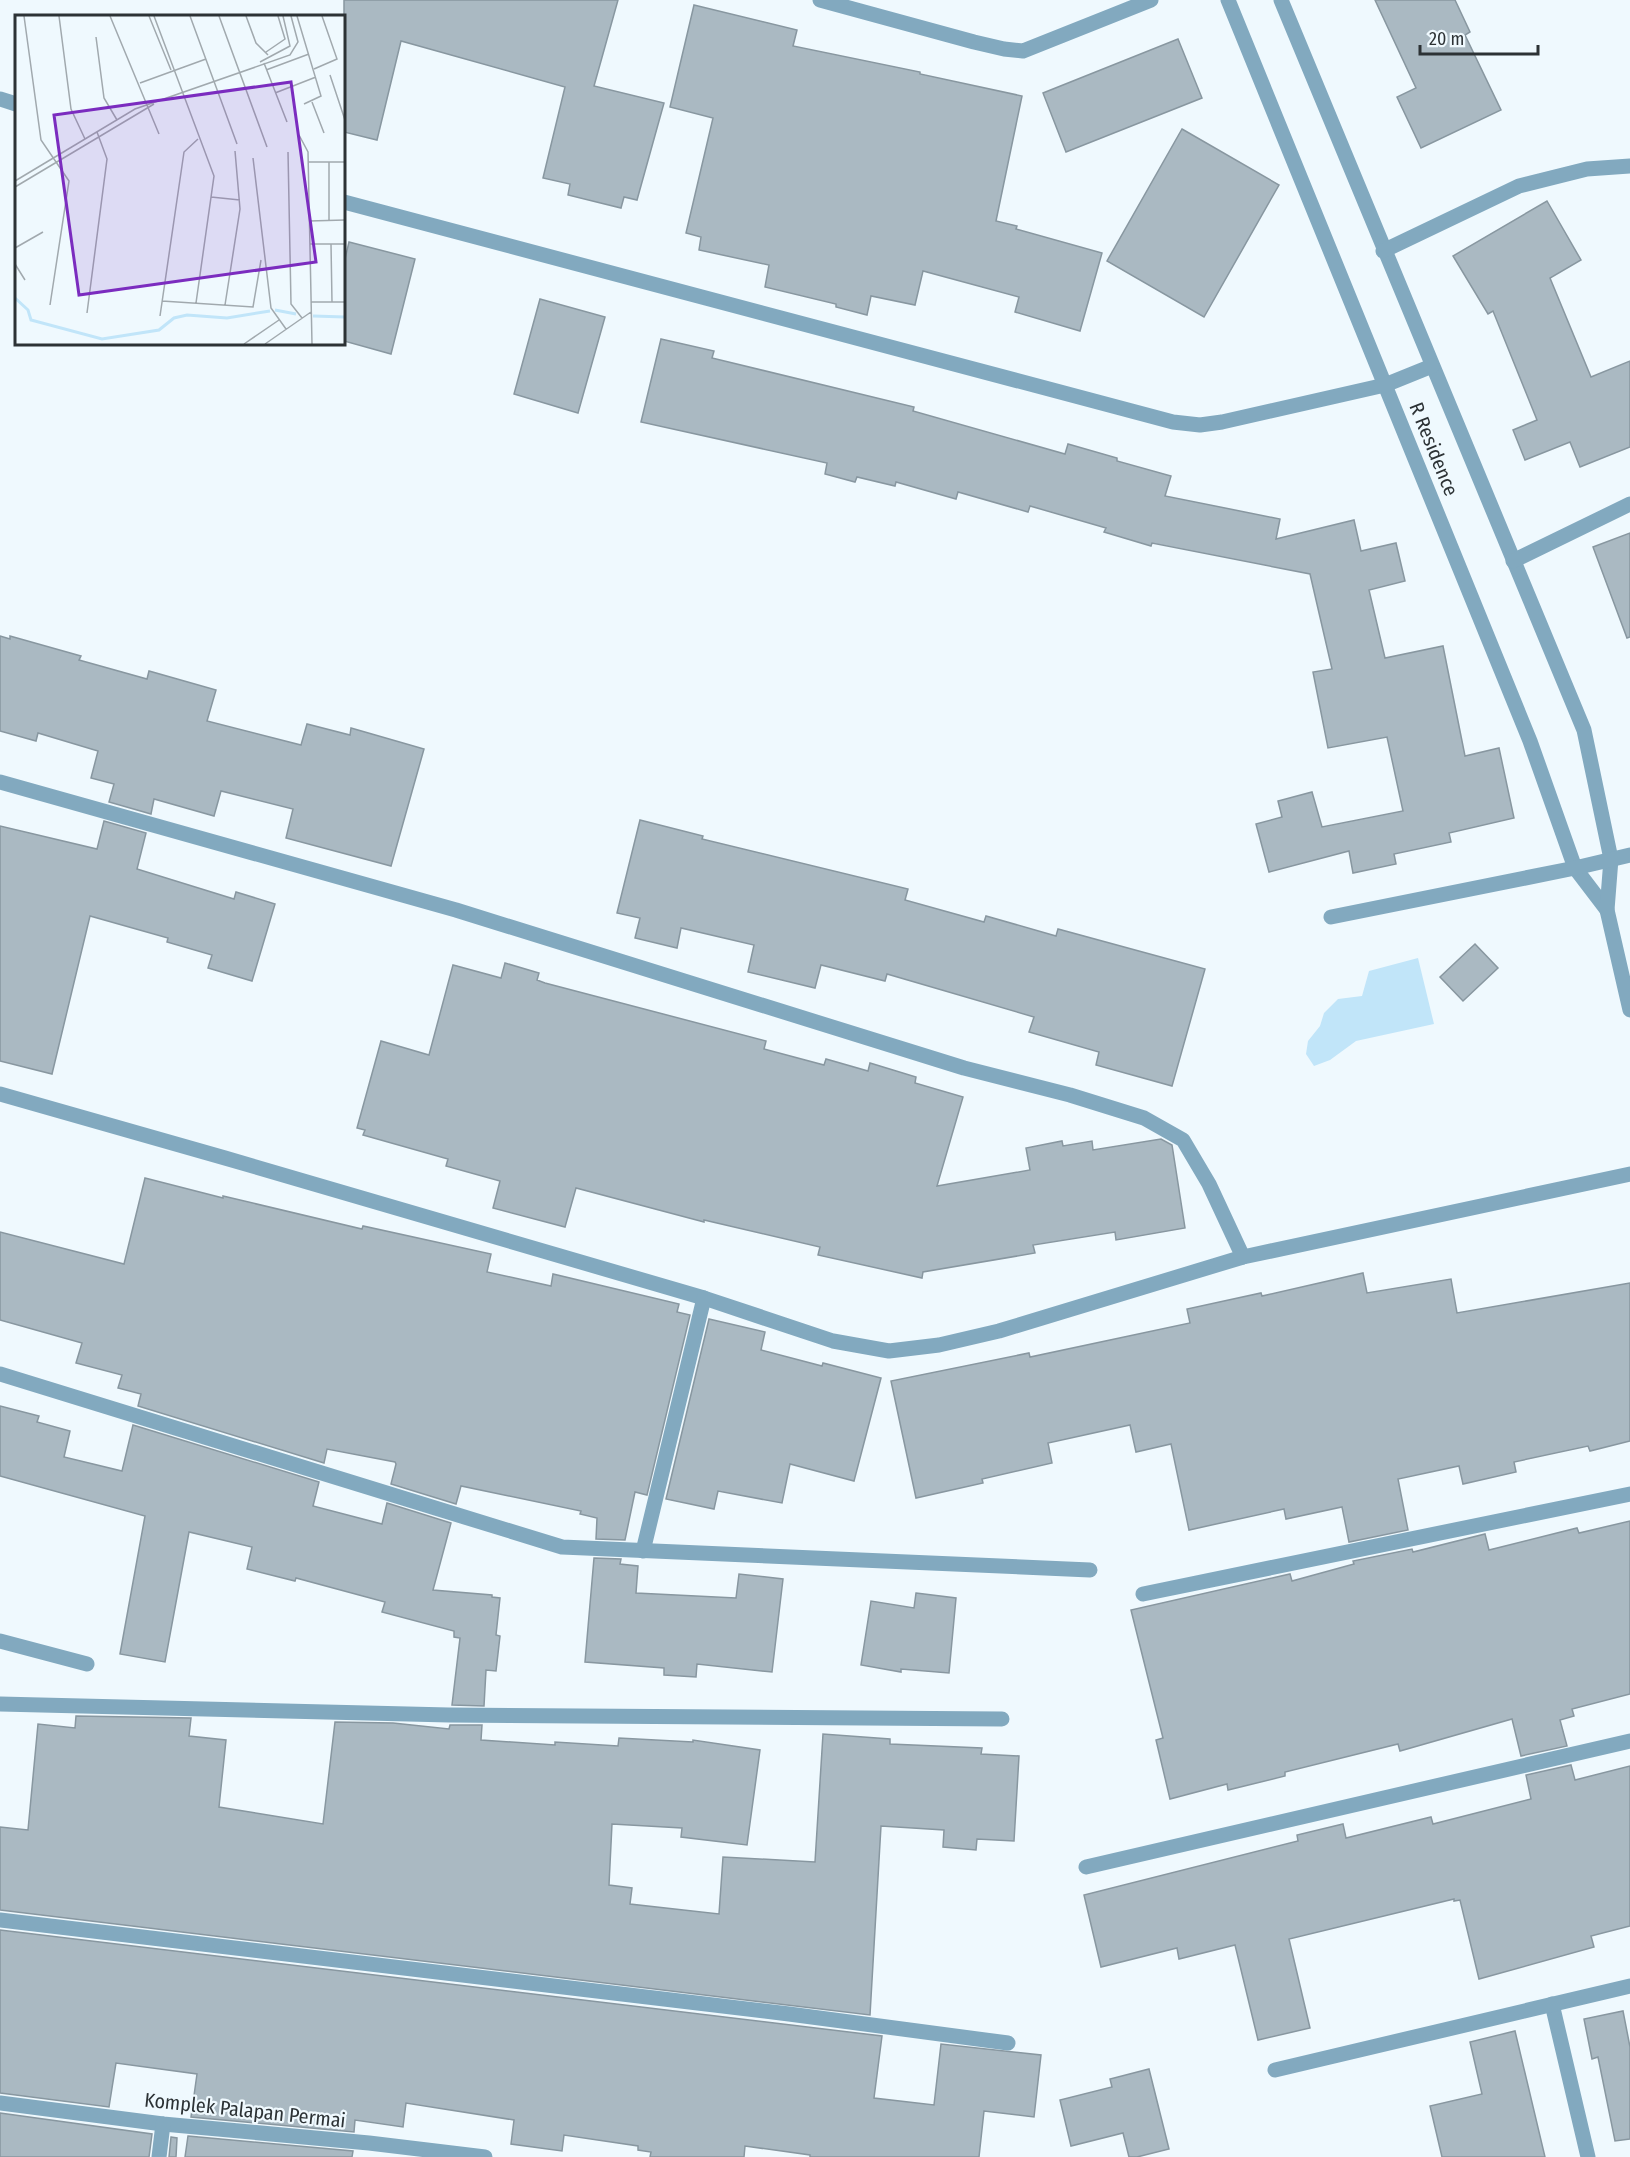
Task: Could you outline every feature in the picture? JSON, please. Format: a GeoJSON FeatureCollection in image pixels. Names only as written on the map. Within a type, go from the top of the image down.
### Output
{"type":"FeatureCollection","features":[{"type":"Feature","properties":{"kind":"street"},"geometry":{"type":"LineString","coordinates":[[820,0],[974,42],[1023,51],[1150,0]]}},
{"type":"Feature","properties":{"kind":"street","name":"R Residence"},"geometry":{"type":"LineString","coordinates":[[1228,0],[1530,741],[1575,868],[1607,910]]}},
{"type":"Feature","properties":{"kind":"street"},"geometry":{"type":"LineString","coordinates":[[1281,0],[1584,730],[1611,859],[1607,910],[1630,1010]]}},
{"type":"Feature","properties":{"kind":"street"},"geometry":{"type":"LineString","coordinates":[[0,99],[15,104]]}},
{"type":"Feature","properties":{"kind":"street"},"geometry":{"type":"LineString","coordinates":[[1383,250],[1520,186],[1587,169],[1630,166]]}},
{"type":"Feature","properties":{"kind":"street"},"geometry":{"type":"LineString","coordinates":[[345,202],[1173,422],[1200,425],[1222,422],[1385,385],[1432,366]]}},
{"type":"Feature","properties":{"kind":"street"},"geometry":{"type":"LineString","coordinates":[[1513,561],[1630,504]]}},
{"type":"Feature","properties":{"kind":"street"},"geometry":{"type":"LineString","coordinates":[[0,782],[456,910],[964,1068],[1070,1095],[1144,1118],[1183,1140],[1209,1184],[1243,1257]]}},
{"type":"Feature","properties":{"kind":"street"},"geometry":{"type":"LineString","coordinates":[[1331,917],[1630,855]]}},
{"type":"Feature","properties":{"kind":"street"},"geometry":{"type":"LineString","coordinates":[[0,1094],[704,1298],[833,1341],[889,1351],[939,1345],[999,1331],[1243,1257],[1630,1174]]}},
{"type":"Feature","properties":{"kind":"street"},"geometry":{"type":"LineString","coordinates":[[643,1551],[704,1298]]}},
{"type":"Feature","properties":{"kind":"street"},"geometry":{"type":"LineString","coordinates":[[0,1374],[562,1547],[1090,1570]]}},
{"type":"Feature","properties":{"kind":"street"},"geometry":{"type":"LineString","coordinates":[[1143,1594],[1630,1494]]}},
{"type":"Feature","properties":{"kind":"street"},"geometry":{"type":"LineString","coordinates":[[0,1641],[87,1664]]}},
{"type":"Feature","properties":{"kind":"street"},"geometry":{"type":"LineString","coordinates":[[0,1704],[450,1715],[1002,1719]]}},
{"type":"Feature","properties":{"kind":"street"},"geometry":{"type":"LineString","coordinates":[[1086,1867],[1630,1741]]}},
{"type":"Feature","properties":{"kind":"street"},"geometry":{"type":"LineString","coordinates":[[0,1920],[789,2014],[1008,2043]]}},
{"type":"Feature","properties":{"kind":"street"},"geometry":{"type":"LineString","coordinates":[[1275,2070],[1630,1986]]}},
{"type":"Feature","properties":{"kind":"street"},"geometry":{"type":"LineString","coordinates":[[1552,2004],[1588,2157]]}},
{"type":"Feature","properties":{"kind":"street","name":"Komplek Palapan Permai"},"geometry":{"type":"LineString","coordinates":[[0,2103],[368,2150],[485,2157]]}},
{"type":"Feature","properties":{"kind":"street"},"geometry":{"type":"LineString","coordinates":[[159,2157],[163,2124]]}},
{"type":"Feature","properties":{"kind":"water"},"geometry":{"type":"Polygon","coordinates":[[[1418,958],[1434,1024],[1356,1041],[1330,1060],[1314,1066],[1306,1054],[1308,1041],[1320,1026],[1324,1013],[1338,999],[1362,996],[1369,971],[1418,958]]]}},
{"type":"Feature","properties":{"kind":"building"},"geometry":{"type":"Polygon","coordinates":[[[344,0],[618,0],[594,86],[664,103],[637,200],[624,197],[621,208],[568,195],[570,184],[543,178],[565,87],[401,41],[377,140],[345,132],[344,0]]]}},
{"type":"Feature","properties":{"kind":"building"},"geometry":{"type":"Polygon","coordinates":[[[1375,0],[1455,0],[1470,32],[1465,35],[1501,110],[1421,148],[1397,97],[1416,88],[1375,0]]]}},
{"type":"Feature","properties":{"kind":"building"},"geometry":{"type":"Polygon","coordinates":[[[694,5],[797,30],[793,46],[1022,96],[996,221],[1017,226],[1016,229],[1102,253],[1080,331],[1015,312],[1019,297],[923,271],[915,305],[871,296],[867,315],[836,307],[836,304],[765,287],[769,265],[699,250],[701,237],[686,233],[713,118],[670,107],[694,5]]]}},
{"type":"Feature","properties":{"kind":"building"},"geometry":{"type":"Polygon","coordinates":[[[1178,39],[1202,98],[1066,152],[1043,93],[1178,39]]]}},
{"type":"Feature","properties":{"kind":"building"},"geometry":{"type":"Polygon","coordinates":[[[1182,129],[1279,185],[1204,317],[1107,261],[1182,129]]]}},
{"type":"Feature","properties":{"kind":"building"},"geometry":{"type":"Polygon","coordinates":[[[1547,201],[1581,260],[1550,278],[1591,377],[1630,361],[1630,447],[1580,467],[1570,442],[1525,460],[1513,430],[1537,420],[1493,311],[1488,314],[1453,256],[1547,201]]]}},
{"type":"Feature","properties":{"kind":"building"},"geometry":{"type":"Polygon","coordinates":[[[349,242],[415,259],[391,354],[345,341],[345,259],[349,242]]]}},
{"type":"Feature","properties":{"kind":"building"},"geometry":{"type":"Polygon","coordinates":[[[540,299],[605,317],[578,413],[514,394],[540,299]]]}},
{"type":"Feature","properties":{"kind":"building"},"geometry":{"type":"Polygon","coordinates":[[[661,339],[714,351],[712,358],[914,407],[913,411],[1065,454],[1068,444],[1117,458],[1117,461],[1171,476],[1165,496],[1280,519],[1276,539],[1354,520],[1361,551],[1396,543],[1405,581],[1369,590],[1385,658],[1443,646],[1465,756],[1499,748],[1514,818],[1449,833],[1451,842],[1394,854],[1396,864],[1353,873],[1349,851],[1269,872],[1256,824],[1282,817],[1278,801],[1312,792],[1322,827],[1403,811],[1387,737],[1328,748],[1313,672],[1332,669],[1310,574],[1152,543],[1151,546],[1104,532],[1106,528],[1030,506],[1028,512],[958,492],[956,499],[896,482],[895,486],[857,477],[855,482],[825,474],[827,463],[641,422],[661,339]]]}},
{"type":"Feature","properties":{"kind":"building"},"geometry":{"type":"Polygon","coordinates":[[[1630,533],[1630,637],[1627,638],[1593,547],[1630,533]]]}},
{"type":"Feature","properties":{"kind":"building"},"geometry":{"type":"Polygon","coordinates":[[[0,636],[10,639],[10,636],[81,656],[79,660],[147,679],[149,671],[216,690],[207,721],[301,745],[307,724],[350,735],[351,728],[424,749],[391,866],[286,838],[293,809],[221,791],[214,816],[154,799],[151,814],[109,802],[114,784],[91,778],[98,751],[38,733],[36,741],[0,731],[0,636]]]}},
{"type":"Feature","properties":{"kind":"building"},"geometry":{"type":"Polygon","coordinates":[[[640,820],[703,836],[702,839],[908,889],[905,900],[984,922],[986,916],[1056,936],[1058,929],[1205,969],[1172,1086],[1096,1065],[1099,1052],[1029,1032],[1034,1017],[887,974],[885,981],[821,965],[815,988],[748,972],[754,945],[681,928],[677,948],[635,938],[640,918],[617,913],[640,820]]]}},
{"type":"Feature","properties":{"kind":"building"},"geometry":{"type":"Polygon","coordinates":[[[104,821],[146,833],[137,869],[234,899],[236,892],[275,904],[252,981],[208,968],[212,955],[167,942],[168,938],[90,916],[52,1074],[0,1061],[0,826],[97,849],[104,821]]]}},
{"type":"Feature","properties":{"kind":"building"},"geometry":{"type":"Polygon","coordinates":[[[1475,944],[1498,968],[1463,1001],[1440,977],[1475,944]]]}},
{"type":"Feature","properties":{"kind":"building"},"geometry":{"type":"Polygon","coordinates":[[[505,963],[539,973],[537,980],[545,983],[766,1041],[764,1049],[824,1065],[826,1059],[868,1071],[870,1063],[916,1077],[915,1083],[963,1097],[937,1186],[1030,1170],[1026,1148],[1062,1141],[1063,1146],[1092,1141],[1093,1150],[1161,1139],[1172,1145],[1185,1228],[1116,1240],[1115,1232],[1033,1245],[1035,1253],[923,1272],[922,1278],[818,1255],[820,1247],[704,1220],[704,1222],[576,1188],[565,1227],[493,1208],[500,1181],[446,1166],[448,1159],[363,1135],[365,1130],[357,1128],[381,1041],[429,1055],[453,965],[501,978],[505,963]]]}},
{"type":"Feature","properties":{"kind":"building"},"geometry":{"type":"Polygon","coordinates":[[[145,1178],[362,1229],[363,1226],[491,1254],[487,1272],[551,1286],[553,1274],[679,1304],[677,1312],[690,1315],[647,1495],[635,1492],[625,1540],[596,1539],[597,1518],[580,1514],[581,1511],[461,1486],[456,1504],[391,1484],[395,1462],[327,1449],[324,1463],[138,1406],[141,1394],[118,1388],[122,1375],[76,1363],[82,1343],[0,1320],[0,1232],[124,1264],[145,1178]]]}},
{"type":"Feature","properties":{"kind":"building"},"geometry":{"type":"Polygon","coordinates":[[[1363,1273],[1367,1293],[1451,1279],[1457,1313],[1630,1283],[1630,1441],[1590,1451],[1588,1446],[1514,1462],[1516,1472],[1463,1484],[1459,1466],[1398,1479],[1408,1530],[1349,1542],[1342,1507],[1286,1519],[1284,1509],[1189,1530],[1171,1444],[1136,1452],[1130,1425],[1048,1443],[1052,1463],[982,1479],[983,1483],[916,1498],[891,1381],[1029,1353],[1030,1357],[1190,1323],[1187,1309],[1261,1293],[1262,1296],[1363,1273]]]}},
{"type":"Feature","properties":{"kind":"building"},"geometry":{"type":"Polygon","coordinates":[[[709,1319],[765,1332],[761,1350],[881,1378],[854,1481],[790,1464],[782,1503],[718,1491],[714,1509],[666,1499],[709,1319]]]}},
{"type":"Feature","properties":{"kind":"building"},"geometry":{"type":"Polygon","coordinates":[[[0,1406],[39,1416],[37,1422],[70,1431],[64,1457],[122,1471],[133,1425],[319,1482],[313,1506],[382,1524],[387,1503],[451,1523],[433,1590],[492,1595],[492,1597],[500,1598],[496,1635],[500,1636],[496,1671],[486,1670],[484,1706],[452,1705],[460,1638],[454,1637],[454,1631],[382,1612],[385,1602],[296,1578],[295,1581],[247,1569],[252,1547],[189,1532],[165,1662],[120,1654],[145,1516],[0,1476],[0,1406]]]}},
{"type":"Feature","properties":{"kind":"building"},"geometry":{"type":"Polygon","coordinates":[[[1630,1521],[1630,1694],[1572,1709],[1574,1716],[1560,1720],[1567,1746],[1521,1756],[1512,1719],[1400,1751],[1398,1744],[1285,1772],[1285,1776],[1228,1790],[1227,1784],[1170,1799],[1156,1740],[1163,1738],[1131,1610],[1290,1574],[1292,1581],[1354,1564],[1353,1561],[1412,1549],[1413,1552],[1485,1534],[1489,1550],[1577,1528],[1579,1533],[1630,1521]]]}},
{"type":"Feature","properties":{"kind":"building"},"geometry":{"type":"Polygon","coordinates":[[[594,1558],[621,1559],[620,1564],[638,1566],[636,1593],[736,1598],[739,1574],[783,1579],[772,1672],[697,1664],[696,1677],[664,1675],[664,1668],[585,1662],[594,1558]]]}},
{"type":"Feature","properties":{"kind":"building"},"geometry":{"type":"Polygon","coordinates":[[[916,1593],[956,1598],[949,1673],[901,1669],[901,1672],[861,1665],[871,1601],[914,1608],[916,1593]]]}},
{"type":"Feature","properties":{"kind":"building"},"geometry":{"type":"Polygon","coordinates":[[[76,1716],[191,1718],[189,1736],[226,1740],[219,1807],[323,1824],[335,1722],[393,1723],[449,1729],[450,1725],[482,1725],[481,1740],[555,1745],[555,1742],[618,1746],[619,1738],[693,1742],[693,1740],[760,1750],[747,1845],[681,1837],[682,1828],[612,1824],[609,1885],[632,1888],[630,1904],[719,1914],[723,1857],[815,1862],[823,1734],[890,1739],[890,1744],[982,1748],[981,1754],[1019,1756],[1014,1841],[977,1839],[976,1850],[943,1847],[944,1830],[881,1826],[870,2015],[0,1910],[0,1827],[28,1830],[38,1724],[75,1728],[76,1716]]]}},
{"type":"Feature","properties":{"kind":"building"},"geometry":{"type":"Polygon","coordinates":[[[1571,1765],[1575,1780],[1630,1766],[1630,1926],[1591,1936],[1594,1947],[1479,1979],[1460,1900],[1454,1901],[1454,1899],[1289,1939],[1310,2028],[1258,2040],[1235,1945],[1179,1959],[1177,1948],[1101,1967],[1084,1895],[1298,1841],[1297,1835],[1343,1824],[1346,1838],[1431,1817],[1433,1824],[1531,1799],[1526,1775],[1571,1765]]]}},
{"type":"Feature","properties":{"kind":"building"},"geometry":{"type":"Polygon","coordinates":[[[0,1930],[882,2036],[874,2098],[934,2105],[941,2044],[1041,2055],[1034,2117],[984,2111],[979,2157],[810,2157],[810,2155],[745,2146],[744,2157],[650,2157],[651,2152],[638,2150],[638,2146],[564,2135],[562,2151],[511,2144],[514,2120],[406,2103],[403,2127],[355,2120],[354,2132],[191,2117],[197,2074],[116,2063],[109,2107],[0,2093],[0,1930]]]}},
{"type":"Feature","properties":{"kind":"building"},"geometry":{"type":"Polygon","coordinates":[[[1623,2011],[1630,2047],[1630,2139],[1615,2141],[1598,2057],[1592,2059],[1584,2019],[1623,2011]]]}},
{"type":"Feature","properties":{"kind":"building"},"geometry":{"type":"Polygon","coordinates":[[[1515,2031],[1545,2157],[1442,2157],[1430,2106],[1482,2094],[1470,2042],[1515,2031]]]}},
{"type":"Feature","properties":{"kind":"building"},"geometry":{"type":"Polygon","coordinates":[[[1149,2069],[1169,2149],[1129,2157],[1123,2133],[1071,2146],[1060,2100],[1112,2087],[1110,2079],[1149,2069]]]}},
{"type":"Feature","properties":{"kind":"building"},"geometry":{"type":"Polygon","coordinates":[[[0,2113],[152,2134],[149,2157],[0,2157],[0,2113]]]}},
{"type":"Feature","properties":{"kind":"building"},"geometry":{"type":"Polygon","coordinates":[[[188,2136],[353,2151],[352,2157],[185,2157],[188,2136]]]}},
{"type":"Feature","properties":{"kind":"building"},"geometry":{"type":"Polygon","coordinates":[[[171,2137],[177,2138],[176,2157],[169,2157],[171,2137]]]}}]}
